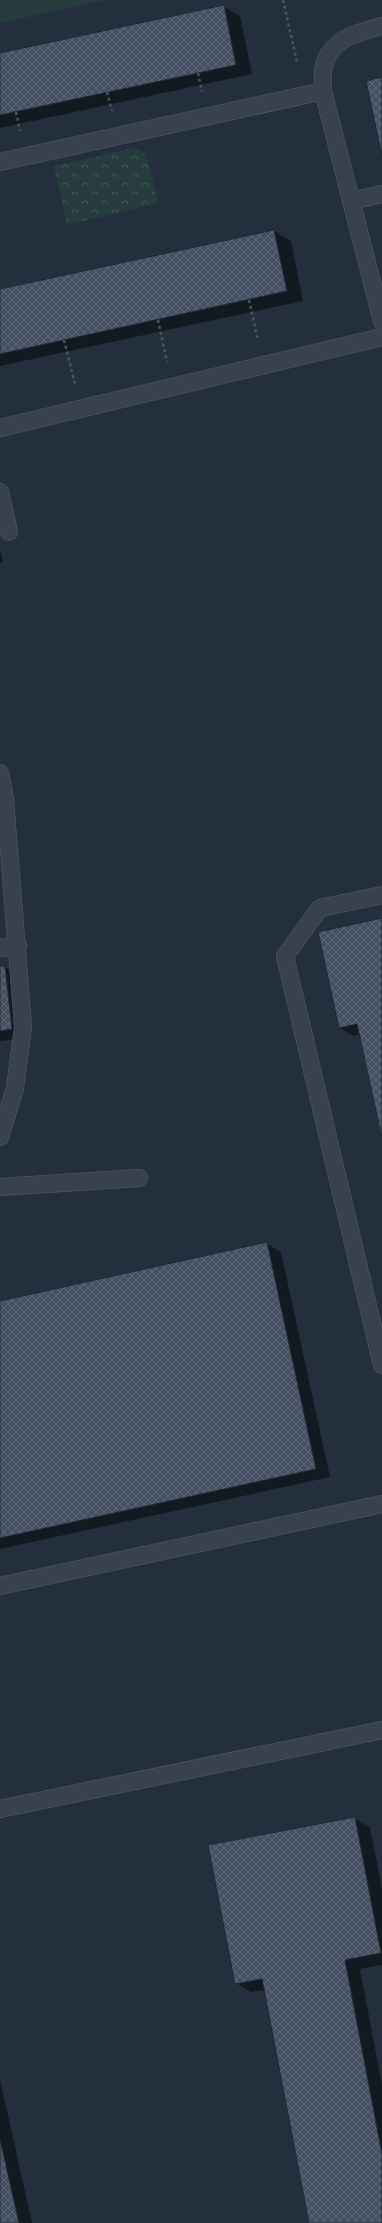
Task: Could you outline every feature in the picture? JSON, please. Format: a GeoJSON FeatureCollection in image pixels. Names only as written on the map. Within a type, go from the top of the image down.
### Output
{"type":"FeatureCollection","features":[{"type":"Feature","properties":{"kind":"lane"},"geometry":{"type":"LineString","coordinates":[[382,26],[357,33],[335,46],[324,66],[323,91],[382,321]]}},
{"type":"Feature","properties":{"kind":"lane"},"geometry":{"type":"LineString","coordinates":[[0,162],[323,91]]}},
{"type":"Feature","properties":{"kind":"lane"},"geometry":{"type":"LineString","coordinates":[[351,201],[382,194]]}},
{"type":"Feature","properties":{"kind":"lane"},"geometry":{"type":"LineString","coordinates":[[0,428],[382,337]]}},
{"type":"Feature","properties":{"kind":"lane"},"geometry":{"type":"LineString","coordinates":[[0,492],[9,532]]}},
{"type":"Feature","properties":{"kind":"lane"},"geometry":{"type":"LineString","coordinates":[[0,773],[5,799],[18,946],[23,1027],[15,1088],[0,1137]]}},
{"type":"Feature","properties":{"kind":"lane"},"geometry":{"type":"LineString","coordinates":[[382,895],[320,908],[285,956],[382,1365]]}},
{"type":"Feature","properties":{"kind":"lane"},"geometry":{"type":"LineString","coordinates":[[0,948],[18,946]]}},
{"type":"Feature","properties":{"kind":"lane"},"geometry":{"type":"LineString","coordinates":[[0,1187],[139,1178]]}},
{"type":"Feature","properties":{"kind":"lane"},"geometry":{"type":"LineString","coordinates":[[0,1586],[382,1504]]}},
{"type":"Feature","properties":{"kind":"lane"},"geometry":{"type":"LineString","coordinates":[[0,1809],[382,1730]]}},
{"type":"Feature","properties":{"kind":"path"},"geometry":{"type":"LineString","coordinates":[[283,0],[305,96]]}},
{"type":"Feature","properties":{"kind":"path"},"geometry":{"type":"LineString","coordinates":[[249,300],[264,365]]}},
{"type":"Feature","properties":{"kind":"path"},"geometry":{"type":"LineString","coordinates":[[158,320],[173,386]]}},
{"type":"Feature","properties":{"kind":"path"},"geometry":{"type":"LineString","coordinates":[[64,340],[80,409]]}},
{"type":"Feature","properties":{"kind":"green space"},"geometry":{"type":"Polygon","coordinates":[[[0,0],[105,0],[0,23],[0,0]]]}},
{"type":"Feature","properties":{"kind":"green space"},"geometry":{"type":"Polygon","coordinates":[[[134,148],[145,153],[159,203],[67,225],[54,166],[134,148]]]}},
{"type":"Feature","properties":{"kind":"building"},"geometry":{"type":"Polygon","coordinates":[[[224,5],[236,65],[0,115],[0,53],[224,5]]]}},
{"type":"Feature","properties":{"kind":"building"},"geometry":{"type":"Polygon","coordinates":[[[382,77],[382,156],[366,81],[382,77]]]}},
{"type":"Feature","properties":{"kind":"building"},"geometry":{"type":"Polygon","coordinates":[[[274,230],[287,291],[0,354],[0,289],[274,230]]]}},
{"type":"Feature","properties":{"kind":"building"},"geometry":{"type":"Polygon","coordinates":[[[382,918],[382,1138],[357,1024],[339,1028],[318,932],[382,918]]]}},
{"type":"Feature","properties":{"kind":"building"},"geometry":{"type":"Polygon","coordinates":[[[0,966],[5,966],[12,1029],[0,1031],[0,966]]]}},
{"type":"Feature","properties":{"kind":"building"},"geometry":{"type":"Polygon","coordinates":[[[267,1242],[316,1469],[0,1538],[0,1301],[267,1242]]]}},
{"type":"Feature","properties":{"kind":"building"},"geometry":{"type":"Polygon","coordinates":[[[355,1817],[381,1953],[345,1960],[382,2154],[382,2223],[309,2223],[262,1979],[235,1984],[208,1845],[355,1817]]]}},
{"type":"Feature","properties":{"kind":"building"},"geometry":{"type":"Polygon","coordinates":[[[0,2139],[19,2223],[0,2223],[0,2139]]]}}]}
